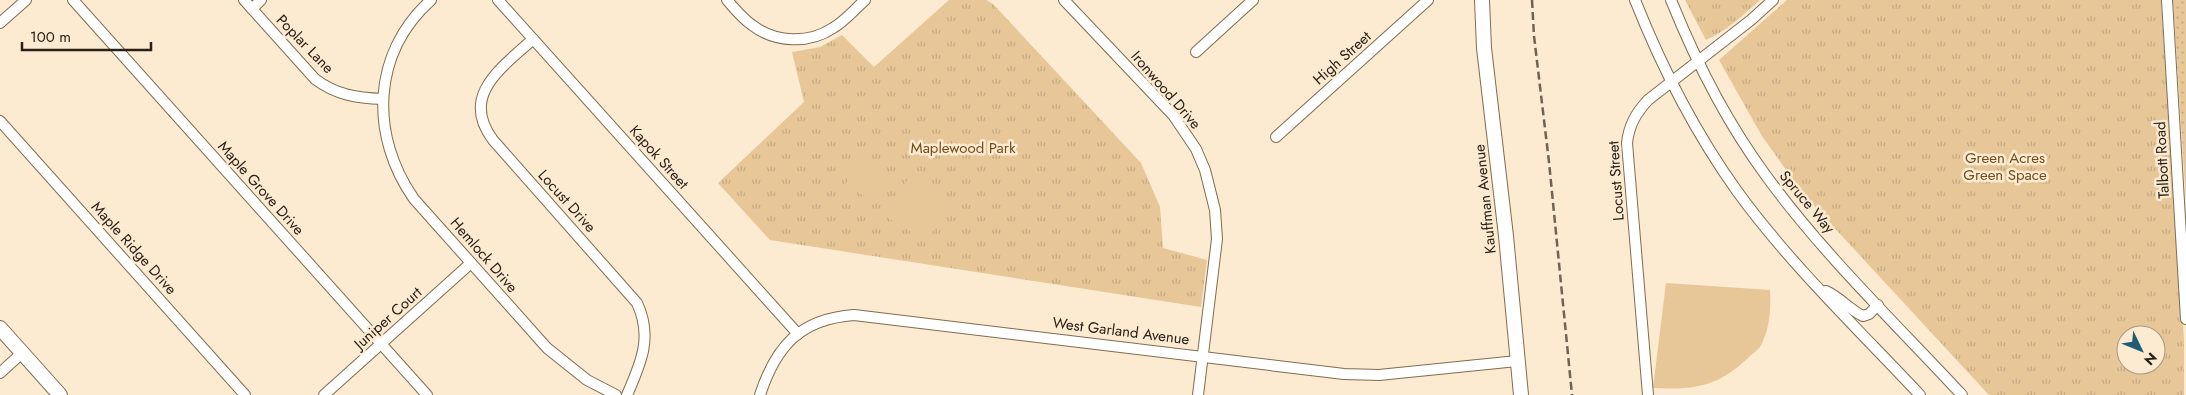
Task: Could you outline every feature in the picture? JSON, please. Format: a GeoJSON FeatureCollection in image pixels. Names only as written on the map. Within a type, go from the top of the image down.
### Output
{"type":"FeatureCollection","features":[{"type":"Feature","properties":{"kind":"main road","name":"Kauffman Avenue"},"geometry":{"type":"LineString","coordinates":[[1482,0],[1484,48],[1506,236],[1521,395]]}},
{"type":"Feature","properties":{"kind":"main road"},"geometry":{"type":"LineString","coordinates":[[0,328],[60,395]]}},
{"type":"Feature","properties":{"kind":"street"},"geometry":{"type":"LineString","coordinates":[[0,24],[26,0]]}},
{"type":"Feature","properties":{"kind":"street","name":"Maple Grove Drive"},"geometry":{"type":"LineString","coordinates":[[73,0],[427,395]]}},
{"type":"Feature","properties":{"kind":"street","name":"Poplar Lane"},"geometry":{"type":"LineString","coordinates":[[244,0],[322,85],[350,97],[383,99]]}},
{"type":"Feature","properties":{"kind":"street"},"geometry":{"type":"LineString","coordinates":[[252,9],[261,0]]}},
{"type":"Feature","properties":{"kind":"street","name":"Hemlock Drive"},"geometry":{"type":"LineString","coordinates":[[431,0],[411,22],[398,44],[388,70],[383,99],[384,128],[388,146],[401,178],[414,199],[548,348],[588,380],[616,395]]}},
{"type":"Feature","properties":{"kind":"street","name":"Kapok Street"},"geometry":{"type":"LineString","coordinates":[[498,0],[798,334]]}},
{"type":"Feature","properties":{"kind":"street"},"geometry":{"type":"LineString","coordinates":[[727,0],[746,20],[760,31],[778,37],[798,39],[819,35],[832,29],[866,0]]}},
{"type":"Feature","properties":{"kind":"street","name":"Ironwood Drive"},"geometry":{"type":"LineString","coordinates":[[1064,0],[1173,115],[1196,149],[1205,170],[1214,202],[1216,239],[1198,395]]}},
{"type":"Feature","properties":{"kind":"street"},"geometry":{"type":"LineString","coordinates":[[1196,52],[1253,0]]}},
{"type":"Feature","properties":{"kind":"street","name":"High Street"},"geometry":{"type":"LineString","coordinates":[[1276,137],[1428,0]]}},
{"type":"Feature","properties":{"kind":"street"},"geometry":{"type":"LineString","coordinates":[[1635,0],[1670,82],[1703,140],[1739,194],[1821,288],[1920,395]]}},
{"type":"Feature","properties":{"kind":"street","name":"Spruce Way"},"geometry":{"type":"LineString","coordinates":[[1671,0],[1698,61],[1727,116],[1766,176],[1798,218],[1962,395]]}},
{"type":"Feature","properties":{"kind":"street","name":"Locust Street"},"geometry":{"type":"LineString","coordinates":[[1648,395],[1627,143],[1628,129],[1638,111],[1670,82],[1751,20],[1773,0]]}},
{"type":"Feature","properties":{"kind":"street","name":"Talbott Road"},"geometry":{"type":"LineString","coordinates":[[2167,0],[2182,169],[2186,319]]}},
{"type":"Feature","properties":{"kind":"street","name":"Locust Drive"},"geometry":{"type":"LineString","coordinates":[[533,39],[487,84],[482,98],[482,120],[493,140],[638,303],[643,318],[645,344],[641,363],[627,395]]}},
{"type":"Feature","properties":{"kind":"street","name":"Maple Ridge Drive"},"geometry":{"type":"LineString","coordinates":[[0,122],[245,395]]}},
{"type":"Feature","properties":{"kind":"street","name":"Juniper Court"},"geometry":{"type":"LineString","coordinates":[[324,395],[471,263]]}},
{"type":"Feature","properties":{"kind":"street"},"geometry":{"type":"LineString","coordinates":[[1821,288],[1837,296],[1863,316],[1869,314],[1878,305]]}},
{"type":"Feature","properties":{"kind":"street","name":"West Garland Avenue"},"geometry":{"type":"LineString","coordinates":[[760,395],[768,370],[776,356],[798,334],[829,319],[861,315],[1364,375],[1517,361]]}},
{"type":"Feature","properties":{"kind":"street"},"geometry":{"type":"LineString","coordinates":[[0,373],[22,353]]}},
{"type":"Feature","properties":{"kind":"green space","name":"Maplewood Park"},"geometry":{"type":"Polygon","coordinates":[[[949,0],[986,0],[993,4],[1141,163],[1160,207],[1163,248],[1207,260],[1201,307],[770,240],[718,183],[804,102],[792,52],[820,47],[842,35],[874,67],[949,0]]]}},
{"type":"Feature","properties":{"kind":"green space"},"geometry":{"type":"Polygon","coordinates":[[[1685,0],[1760,0],[1728,27],[1706,40],[1685,0]]]}},
{"type":"Feature","properties":{"kind":"green space","name":"Green Acres Green Space"},"geometry":{"type":"Polygon","coordinates":[[[1787,0],[2161,0],[2184,340],[2184,395],[1989,395],[1804,195],[1762,136],[1719,60],[1787,0]]]}},
{"type":"Feature","properties":{"kind":"green space"},"geometry":{"type":"Polygon","coordinates":[[[2173,0],[2186,0],[2186,200],[2173,0]]]}},
{"type":"Feature","properties":{"kind":"green space"},"geometry":{"type":"Polygon","coordinates":[[[861,158],[891,175],[875,202],[845,185],[861,158]]]}},
{"type":"Feature","properties":{"kind":"green space"},"geometry":{"type":"Polygon","coordinates":[[[909,177],[950,201],[927,241],[886,217],[909,177]]]}},
{"type":"Feature","properties":{"kind":"green space"},"geometry":{"type":"Polygon","coordinates":[[[1666,283],[1770,290],[1768,324],[1761,345],[1738,367],[1716,381],[1693,387],[1653,388],[1666,283]]]}},
{"type":"Feature","properties":{"kind":"railway"},"geometry":{"type":"LineString","coordinates":[[1532,0],[1534,36],[1549,162],[1572,395]]}}]}
